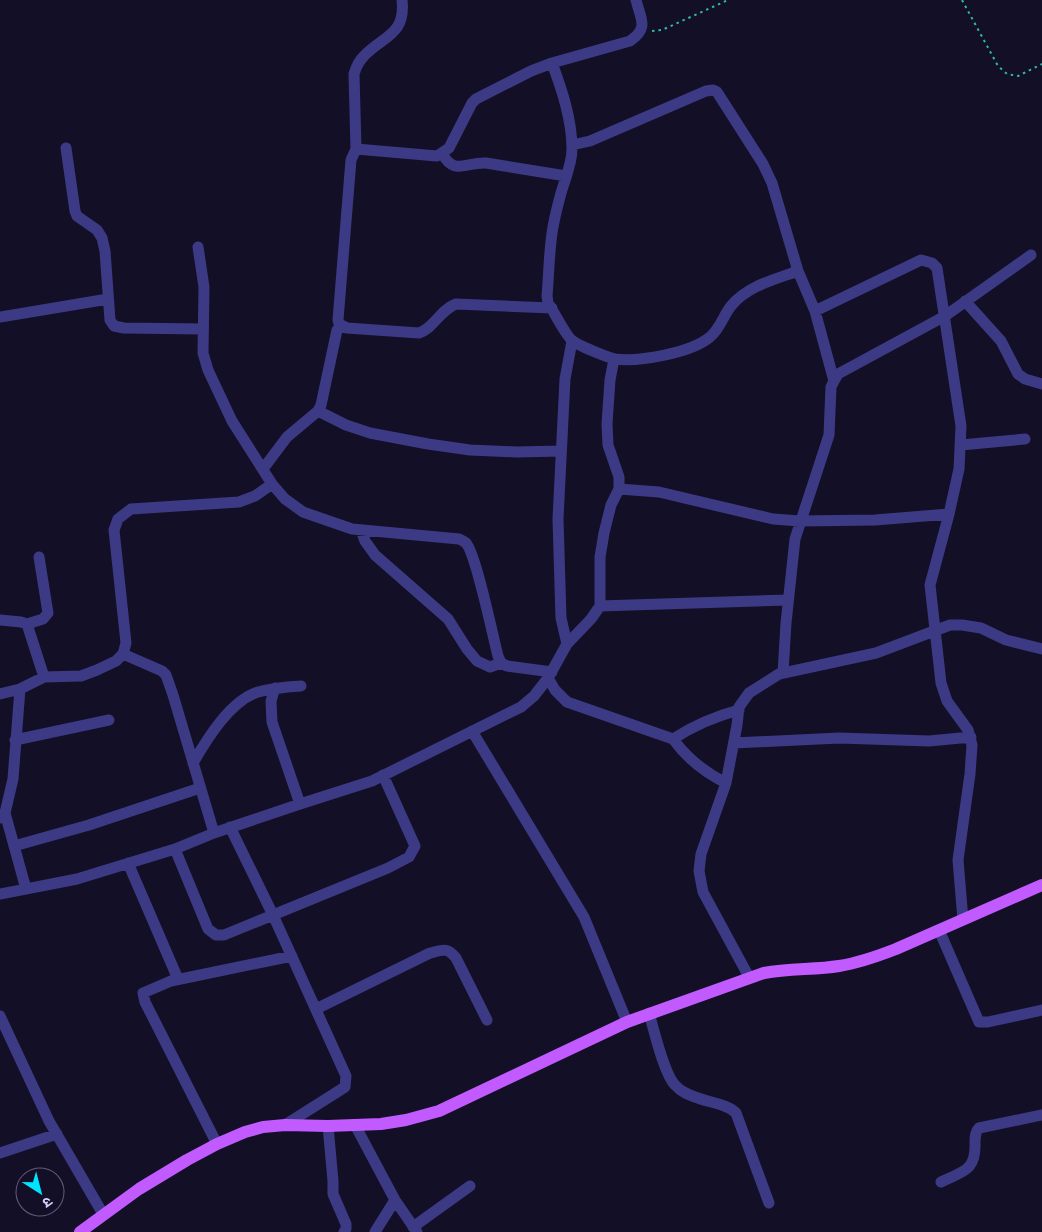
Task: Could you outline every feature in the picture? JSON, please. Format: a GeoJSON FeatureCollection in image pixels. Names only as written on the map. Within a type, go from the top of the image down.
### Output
{"type":"FeatureCollection","features":[{"type":"Feature","properties":{"kind":"main road"},"geometry":{"type":"LineString","coordinates":[[80,1232],[139,1189],[187,1160],[217,1144],[254,1129],[285,1125],[381,1124],[406,1120],[439,1111],[649,1013],[749,977],[784,970],[841,966],[871,958],[1042,885]]}},
{"type":"Feature","properties":{"kind":"street"},"geometry":{"type":"LineString","coordinates":[[402,0],[403,12],[395,32],[364,56],[358,63],[354,74],[356,149],[350,160],[338,320],[342,326],[347,328],[419,333],[427,328],[444,310],[456,304],[552,308]]}},
{"type":"Feature","properties":{"kind":"street"},"geometry":{"type":"LineString","coordinates":[[356,149],[436,156],[442,153],[449,148],[472,103],[476,99],[531,71],[552,63],[630,41],[639,35],[642,29],[636,0]]}},
{"type":"Feature","properties":{"kind":"street"},"geometry":{"type":"LineString","coordinates":[[552,63],[561,88],[572,144],[570,165],[552,229],[548,303],[572,341],[614,359],[657,358],[690,347],[709,338],[719,328],[731,306],[738,299],[765,283],[798,271]]}},
{"type":"Feature","properties":{"kind":"street"},"geometry":{"type":"LineString","coordinates":[[572,144],[590,141],[696,95],[713,90],[717,92],[763,164],[769,177],[798,271],[815,311],[834,380]]}},
{"type":"Feature","properties":{"kind":"street"},"geometry":{"type":"LineString","coordinates":[[66,148],[77,216],[97,230],[102,238],[105,251],[110,320],[114,326],[124,328],[203,330]]}},
{"type":"Feature","properties":{"kind":"street"},"geometry":{"type":"LineString","coordinates":[[442,153],[447,163],[457,167],[475,162],[566,176]]}},
{"type":"Feature","properties":{"kind":"street"},"geometry":{"type":"LineString","coordinates":[[198,247],[204,287],[203,353],[208,370],[232,421],[272,484],[285,499],[303,512],[352,529],[452,538],[466,543],[476,567],[501,663]]}},
{"type":"Feature","properties":{"kind":"street"},"geometry":{"type":"LineString","coordinates":[[783,673],[788,600],[796,539],[828,435],[831,387],[834,380],[838,374],[945,316],[1031,254]]}},
{"type":"Feature","properties":{"kind":"street"},"geometry":{"type":"LineString","coordinates":[[815,311],[921,260],[932,263],[936,268],[961,426],[959,469],[950,514],[930,586],[943,692],[971,737],[972,756],[958,860],[963,920]]}},
{"type":"Feature","properties":{"kind":"street"},"geometry":{"type":"LineString","coordinates":[[0,317],[108,299]]}},
{"type":"Feature","properties":{"kind":"street"},"geometry":{"type":"LineString","coordinates":[[966,301],[1001,341],[1018,374],[1025,379],[1042,384]]}},
{"type":"Feature","properties":{"kind":"street"},"geometry":{"type":"LineString","coordinates":[[262,469],[287,437],[318,410],[321,405],[337,330],[342,326]]}},
{"type":"Feature","properties":{"kind":"street"},"geometry":{"type":"LineString","coordinates":[[567,644],[561,618],[558,519],[565,379],[572,341]]}},
{"type":"Feature","properties":{"kind":"street"},"geometry":{"type":"LineString","coordinates":[[0,894],[77,879],[175,849],[214,833],[372,781],[521,707],[534,696],[550,675],[567,644],[591,619],[600,606],[600,557],[611,505],[619,490],[619,478],[608,445],[607,424],[610,380],[614,359]]}},
{"type":"Feature","properties":{"kind":"street"},"geometry":{"type":"LineString","coordinates":[[318,410],[346,425],[370,433],[428,444],[470,450],[561,451]]}},
{"type":"Feature","properties":{"kind":"street"},"geometry":{"type":"LineString","coordinates":[[960,445],[1025,440]]}},
{"type":"Feature","properties":{"kind":"street"},"geometry":{"type":"LineString","coordinates":[[0,694],[20,689],[44,677],[81,676],[116,661],[124,654],[126,643],[114,530],[118,519],[132,509],[239,502],[255,496],[272,484]]}},
{"type":"Feature","properties":{"kind":"street"},"geometry":{"type":"LineString","coordinates":[[619,490],[659,492],[773,519],[800,521],[875,520],[950,514]]}},
{"type":"Feature","properties":{"kind":"street"},"geometry":{"type":"LineString","coordinates":[[361,530],[365,541],[375,555],[448,619],[467,649],[477,660],[490,667],[501,663],[550,675]]}},
{"type":"Feature","properties":{"kind":"street"},"geometry":{"type":"LineString","coordinates":[[0,620],[27,624],[43,619],[48,613],[39,557]]}},
{"type":"Feature","properties":{"kind":"street"},"geometry":{"type":"LineString","coordinates":[[600,606],[788,600]]}},
{"type":"Feature","properties":{"kind":"street"},"geometry":{"type":"LineString","coordinates":[[27,624],[44,677]]}},
{"type":"Feature","properties":{"kind":"street"},"geometry":{"type":"LineString","coordinates":[[749,977],[703,892],[699,871],[701,854],[726,783],[739,707],[749,693],[764,682],[783,673],[876,652],[950,625],[962,624],[981,628],[1006,640],[1042,649]]}},
{"type":"Feature","properties":{"kind":"street"},"geometry":{"type":"LineString","coordinates":[[124,654],[162,671],[166,675],[214,833]]}},
{"type":"Feature","properties":{"kind":"street"},"geometry":{"type":"LineString","coordinates":[[550,675],[555,690],[567,702],[673,739],[679,747],[714,777],[726,783]]}},
{"type":"Feature","properties":{"kind":"street"},"geometry":{"type":"LineString","coordinates":[[193,763],[209,736],[235,706],[249,696],[275,688],[301,686]]}},
{"type":"Feature","properties":{"kind":"street"},"geometry":{"type":"LineString","coordinates":[[275,688],[271,701],[272,722],[300,804]]}},
{"type":"Feature","properties":{"kind":"street"},"geometry":{"type":"LineString","coordinates":[[20,689],[13,779],[2,815],[14,846],[26,889]]}},
{"type":"Feature","properties":{"kind":"street"},"geometry":{"type":"LineString","coordinates":[[673,739],[683,732],[724,714],[739,710]]}},
{"type":"Feature","properties":{"kind":"street"},"geometry":{"type":"LineString","coordinates":[[15,740],[109,720]]}},
{"type":"Feature","properties":{"kind":"street"},"geometry":{"type":"LineString","coordinates":[[472,731],[584,917],[627,1022]]}},
{"type":"Feature","properties":{"kind":"street"},"geometry":{"type":"LineString","coordinates":[[734,743],[839,738],[929,741],[971,737]]}},
{"type":"Feature","properties":{"kind":"street"},"geometry":{"type":"LineString","coordinates":[[175,849],[208,929],[216,935],[224,935],[388,868],[409,857],[415,846],[383,775]]}},
{"type":"Feature","properties":{"kind":"street"},"geometry":{"type":"LineString","coordinates":[[14,846],[89,825],[200,788]]}},
{"type":"Feature","properties":{"kind":"street"},"geometry":{"type":"LineString","coordinates":[[230,828],[274,915],[346,1076],[345,1086],[285,1125]]}},
{"type":"Feature","properties":{"kind":"street"},"geometry":{"type":"LineString","coordinates":[[128,863],[178,979]]}},
{"type":"Feature","properties":{"kind":"street"},"geometry":{"type":"LineString","coordinates":[[939,930],[979,1022],[988,1022],[1042,1010]]}},
{"type":"Feature","properties":{"kind":"street"},"geometry":{"type":"LineString","coordinates":[[316,1009],[430,953],[443,950],[450,951],[456,958],[487,1020]]}},
{"type":"Feature","properties":{"kind":"street"},"geometry":{"type":"LineString","coordinates":[[217,1144],[143,997],[143,993],[178,979],[292,956]]}},
{"type":"Feature","properties":{"kind":"street"},"geometry":{"type":"LineString","coordinates":[[649,1013],[668,1075],[674,1085],[686,1094],[730,1107],[736,1113],[769,1203]]}},
{"type":"Feature","properties":{"kind":"street"},"geometry":{"type":"LineString","coordinates":[[0,1016],[57,1134],[103,1214]]}},
{"type":"Feature","properties":{"kind":"street"},"geometry":{"type":"LineString","coordinates":[[941,1182],[966,1170],[974,1162],[976,1131],[979,1128],[1042,1115]]}},
{"type":"Feature","properties":{"kind":"street"},"geometry":{"type":"LineString","coordinates":[[356,1124],[395,1200],[415,1230],[470,1186]]}},
{"type":"Feature","properties":{"kind":"street"},"geometry":{"type":"LineString","coordinates":[[328,1126],[333,1194],[346,1224],[344,1232]]}},
{"type":"Feature","properties":{"kind":"street"},"geometry":{"type":"LineString","coordinates":[[0,1153],[57,1134]]}},
{"type":"Feature","properties":{"kind":"street"},"geometry":{"type":"LineString","coordinates":[[375,1232],[395,1200]]}},
{"type":"Feature","properties":{"kind":"path"},"geometry":{"type":"LineString","coordinates":[[642,29],[654,32],[662,30],[728,0]]}},
{"type":"Feature","properties":{"kind":"path"},"geometry":{"type":"LineString","coordinates":[[962,0],[998,66],[1007,74],[1018,76],[1042,64]]}}]}
